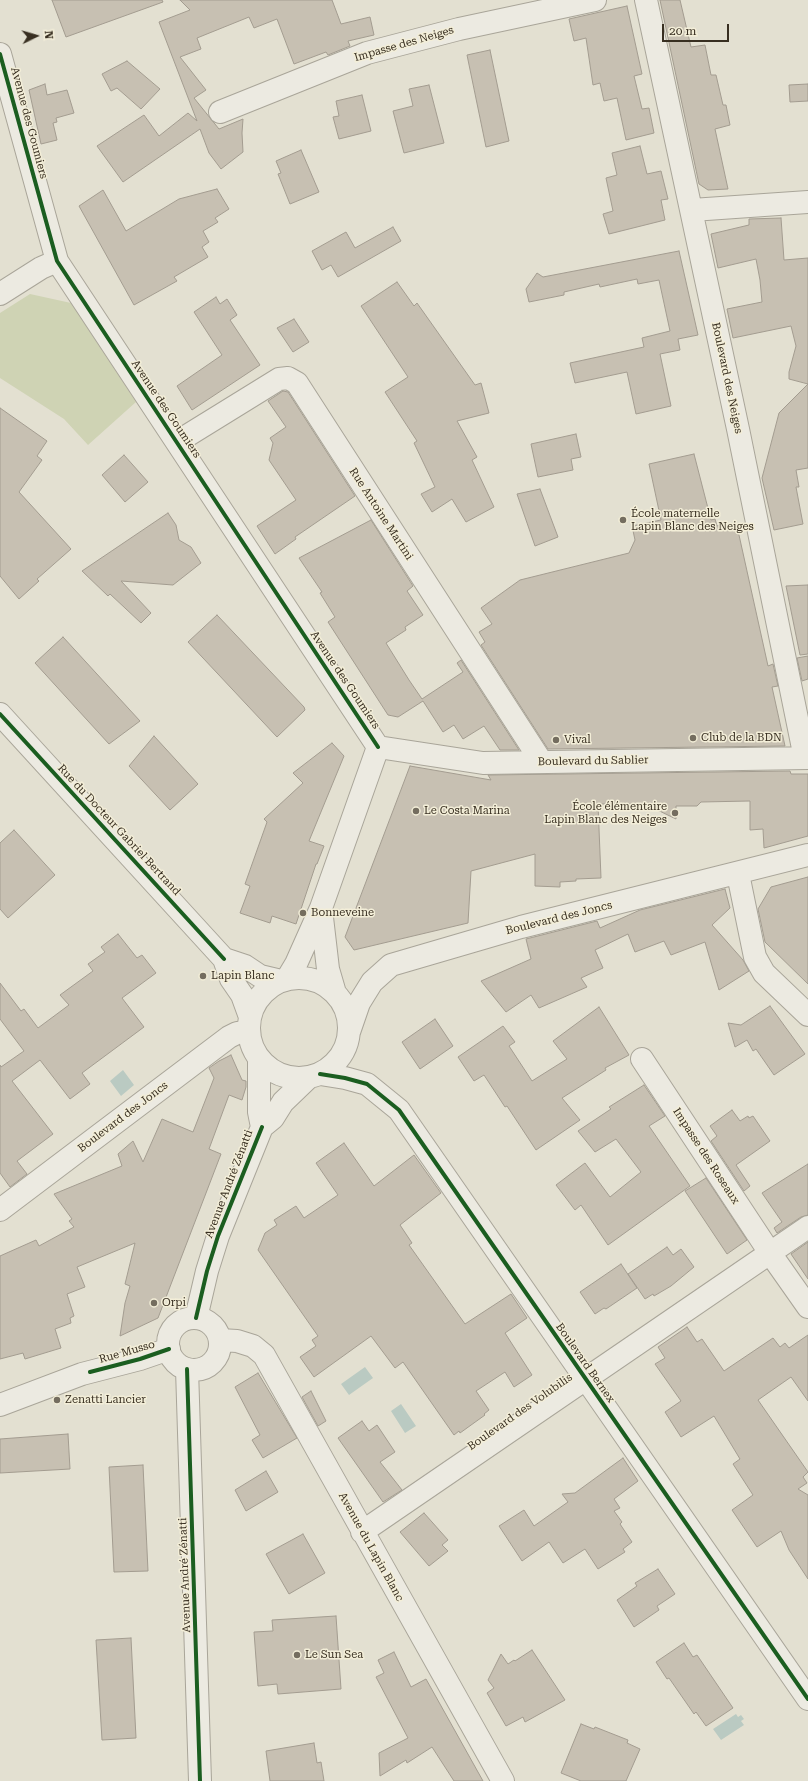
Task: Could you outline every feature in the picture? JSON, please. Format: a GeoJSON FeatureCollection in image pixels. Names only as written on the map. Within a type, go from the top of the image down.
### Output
{"type":"FeatureCollection","features":[{"type":"Feature","properties":{"kind":"street","name":"Impasse des Neiges"},"geometry":{"type":"LineString","coordinates":[[220,112],[367,53],[459,28],[595,0]]}},
{"type":"Feature","properties":{"kind":"street","name":"Boulevard des Neiges"},"geometry":{"type":"LineString","coordinates":[[646,0],[754,503],[806,758]]}},
{"type":"Feature","properties":{"kind":"street","name":"Avenue des Goumiers"},"geometry":{"type":"LineString","coordinates":[[0,54],[57,261],[378,747]]}},
{"type":"Feature","properties":{"kind":"street"},"geometry":{"type":"LineString","coordinates":[[692,210],[808,202]]}},
{"type":"Feature","properties":{"kind":"street"},"geometry":{"type":"LineString","coordinates":[[0,294],[42,268],[57,261]]}},
{"type":"Feature","properties":{"kind":"street","name":"Rue Antoine Martini"},"geometry":{"type":"LineString","coordinates":[[177,442],[279,380],[288,378],[297,383],[541,761]]}},
{"type":"Feature","properties":{"kind":"street","name":"Rue du Docteur Gabriel Bertrand"},"geometry":{"type":"LineString","coordinates":[[0,714],[224,959],[231,979],[242,995],[249,1024]]}},
{"type":"Feature","properties":{"kind":"street"},"geometry":{"type":"LineString","coordinates":[[284,980],[296,964],[321,908],[378,747]]}},
{"type":"Feature","properties":{"kind":"street","name":"Boulevard du Sablier"},"geometry":{"type":"LineString","coordinates":[[378,747],[482,762],[806,758]]}},
{"type":"Feature","properties":{"kind":"street","name":"Boulevard des Joncs"},"geometry":{"type":"LineString","coordinates":[[349,1032],[359,1002],[372,982],[392,965],[521,927],[738,874],[808,855]]}},
{"type":"Feature","properties":{"kind":"street"},"geometry":{"type":"LineString","coordinates":[[738,874],[755,957],[764,973],[808,1015]]}},
{"type":"Feature","properties":{"kind":"street"},"geometry":{"type":"LineString","coordinates":[[321,908],[328,969],[336,994],[343,1005],[348,1018],[349,1032],[344,1049],[334,1064],[314,1075],[290,1078],[273,1071],[259,1059],[252,1046],[249,1024],[256,1002],[266,989],[284,980],[300,978],[313,980],[325,985],[336,994]]}},
{"type":"Feature","properties":{"kind":"street","name":"Rue du Docteur Gabriel Bertrand"},"geometry":{"type":"LineString","coordinates":[[224,959],[245,966],[260,976],[284,980]]}},
{"type":"Feature","properties":{"kind":"street","name":"Boulevard des Joncs"},"geometry":{"type":"LineString","coordinates":[[0,1210],[229,1037],[249,1024]]}},
{"type":"Feature","properties":{"kind":"street","name":"Avenue André Zénatti"},"geometry":{"type":"LineString","coordinates":[[259,1059],[259,1112],[262,1126]]}},
{"type":"Feature","properties":{"kind":"street","name":"Impasse des Roseaux"},"geometry":{"type":"LineString","coordinates":[[642,1060],[770,1253],[808,1307]]}},
{"type":"Feature","properties":{"kind":"street","name":"Avenue André Zénatti"},"geometry":{"type":"LineString","coordinates":[[196,1318],[207,1271],[218,1236],[262,1126],[273,1118],[283,1102],[314,1075]]}},
{"type":"Feature","properties":{"kind":"street","name":"Boulevard Bernex"},"geometry":{"type":"LineString","coordinates":[[314,1075],[345,1078],[367,1084],[399,1110],[808,1699]]}},
{"type":"Feature","properties":{"kind":"street","name":"Boulevard des Volubilis"},"geometry":{"type":"LineString","coordinates":[[362,1532],[808,1227]]}},
{"type":"Feature","properties":{"kind":"street"},"geometry":{"type":"LineString","coordinates":[[196,1318],[205,1320],[212,1325],[220,1340],[216,1357],[211,1364],[204,1368],[195,1370],[186,1369],[178,1364],[172,1357],[168,1341],[175,1326],[181,1322],[196,1318]]}},
{"type":"Feature","properties":{"kind":"street","name":"Avenue du Lapin Blanc"},"geometry":{"type":"LineString","coordinates":[[220,1340],[237,1341],[253,1346],[264,1354],[362,1532],[504,1781]]}},
{"type":"Feature","properties":{"kind":"street","name":"Rue Musso"},"geometry":{"type":"LineString","coordinates":[[0,1405],[82,1374],[140,1359],[169,1349]]}},
{"type":"Feature","properties":{"kind":"street","name":"Avenue André Zénatti"},"geometry":{"type":"LineString","coordinates":[[186,1369],[200,1781]]}},
{"type":"Feature","properties":{"kind":"green space"},"geometry":{"type":"Polygon","coordinates":[[[30,294],[71,303],[136,402],[88,445],[64,419],[0,378],[0,313],[30,294]]]}},
{"type":"Feature","properties":{"kind":"shaded area"},"geometry":{"type":"Polygon","coordinates":[[[123,1070],[134,1085],[121,1096],[110,1081],[123,1070]]]}},
{"type":"Feature","properties":{"kind":"shaded area"},"geometry":{"type":"Polygon","coordinates":[[[365,1367],[373,1378],[349,1395],[341,1384],[365,1367]]]}},
{"type":"Feature","properties":{"kind":"shaded area"},"geometry":{"type":"Polygon","coordinates":[[[401,1404],[416,1426],[405,1433],[391,1411],[401,1404]]]}},
{"type":"Feature","properties":{"kind":"shaded area"},"geometry":{"type":"Polygon","coordinates":[[[736,1714],[738,1717],[741,1715],[744,1719],[741,1721],[744,1725],[721,1740],[713,1729],[736,1714]]]}},
{"type":"Feature","properties":{"kind":"building"},"geometry":{"type":"Polygon","coordinates":[[[52,0],[162,0],[163,2],[66,37],[52,0]]]}},
{"type":"Feature","properties":{"kind":"building"},"geometry":{"type":"Polygon","coordinates":[[[180,0],[332,0],[341,24],[370,17],[374,35],[348,41],[350,46],[328,55],[326,52],[294,64],[277,19],[254,28],[249,17],[197,38],[201,49],[180,57],[206,90],[194,98],[219,129],[243,119],[243,152],[221,169],[209,153],[200,129],[123,182],[97,146],[144,115],[159,136],[188,113],[197,121],[159,22],[190,10],[180,0]]]}},
{"type":"Feature","properties":{"kind":"building"},"geometry":{"type":"Polygon","coordinates":[[[660,0],[680,0],[691,47],[705,45],[711,75],[716,75],[723,105],[726,105],[730,125],[715,129],[728,189],[708,190],[699,184],[660,0]]]}},
{"type":"Feature","properties":{"kind":"building"},"geometry":{"type":"Polygon","coordinates":[[[627,6],[642,74],[634,76],[642,109],[649,108],[654,133],[626,140],[617,98],[604,101],[600,83],[593,85],[586,38],[574,41],[569,19],[627,6]]]}},
{"type":"Feature","properties":{"kind":"building"},"geometry":{"type":"Polygon","coordinates":[[[490,50],[509,141],[486,147],[467,55],[490,50]]]}},
{"type":"Feature","properties":{"kind":"building"},"geometry":{"type":"Polygon","coordinates":[[[127,61],[160,89],[141,109],[117,88],[111,91],[102,74],[127,61]]]}},
{"type":"Feature","properties":{"kind":"building"},"geometry":{"type":"Polygon","coordinates":[[[45,84],[47,95],[67,90],[74,113],[56,118],[57,122],[53,123],[57,140],[41,144],[29,90],[45,84]]]}},
{"type":"Feature","properties":{"kind":"building"},"geometry":{"type":"Polygon","coordinates":[[[808,84],[808,101],[790,102],[789,85],[808,84]]]}},
{"type":"Feature","properties":{"kind":"building"},"geometry":{"type":"Polygon","coordinates":[[[429,85],[444,143],[404,153],[393,111],[413,106],[409,89],[429,85]]]}},
{"type":"Feature","properties":{"kind":"building"},"geometry":{"type":"Polygon","coordinates":[[[362,95],[371,131],[339,139],[333,117],[339,116],[336,101],[362,95]]]}},
{"type":"Feature","properties":{"kind":"building"},"geometry":{"type":"Polygon","coordinates":[[[640,146],[647,174],[661,171],[668,199],[661,200],[665,220],[609,234],[603,214],[613,211],[606,178],[617,175],[612,153],[640,146]]]}},
{"type":"Feature","properties":{"kind":"building"},"geometry":{"type":"Polygon","coordinates":[[[301,150],[319,192],[290,204],[278,174],[281,173],[276,161],[301,150]]]}},
{"type":"Feature","properties":{"kind":"building"},"geometry":{"type":"Polygon","coordinates":[[[217,189],[229,209],[215,218],[218,222],[203,231],[209,242],[202,247],[208,257],[174,277],[177,281],[134,305],[79,206],[103,190],[126,231],[179,199],[217,189]]]}},
{"type":"Feature","properties":{"kind":"building"},"geometry":{"type":"Polygon","coordinates":[[[781,218],[784,260],[808,258],[808,384],[789,379],[789,372],[796,346],[791,326],[733,338],[727,309],[762,302],[756,259],[718,268],[711,234],[749,225],[749,219],[781,218]]]}},
{"type":"Feature","properties":{"kind":"building"},"geometry":{"type":"Polygon","coordinates":[[[393,227],[401,241],[338,277],[331,265],[322,270],[312,251],[346,232],[355,248],[393,227]]]}},
{"type":"Feature","properties":{"kind":"building"},"geometry":{"type":"Polygon","coordinates":[[[679,251],[698,335],[678,339],[680,350],[660,354],[671,406],[636,414],[627,372],[575,383],[570,363],[644,347],[642,338],[670,331],[659,280],[638,284],[637,279],[600,287],[599,284],[564,292],[564,295],[529,302],[526,289],[537,273],[543,277],[679,251]]]}},
{"type":"Feature","properties":{"kind":"building"},"geometry":{"type":"Polygon","coordinates":[[[397,282],[414,306],[417,303],[475,385],[481,383],[489,413],[457,421],[477,457],[472,460],[494,507],[466,522],[452,499],[432,512],[421,494],[435,487],[414,443],[417,441],[385,392],[408,377],[361,306],[397,282]]]}},
{"type":"Feature","properties":{"kind":"building"},"geometry":{"type":"Polygon","coordinates":[[[216,297],[220,304],[227,299],[237,315],[230,320],[260,365],[192,410],[177,386],[222,355],[194,312],[216,297]]]}},
{"type":"Feature","properties":{"kind":"building"},"geometry":{"type":"Polygon","coordinates":[[[294,319],[309,342],[293,352],[277,328],[294,319]]]}},
{"type":"Feature","properties":{"kind":"building"},"geometry":{"type":"Polygon","coordinates":[[[808,384],[808,468],[796,470],[799,487],[796,487],[803,524],[774,530],[762,478],[779,413],[808,384]]]}},
{"type":"Feature","properties":{"kind":"building"},"geometry":{"type":"Polygon","coordinates":[[[283,391],[288,392],[355,496],[295,537],[296,539],[275,554],[257,526],[296,500],[269,460],[273,443],[270,438],[286,427],[268,401],[283,391]]]}},
{"type":"Feature","properties":{"kind":"building"},"geometry":{"type":"Polygon","coordinates":[[[0,408],[47,441],[37,456],[42,460],[19,492],[71,549],[37,579],[39,581],[19,599],[0,576],[0,408]]]}},
{"type":"Feature","properties":{"kind":"building"},"geometry":{"type":"Polygon","coordinates":[[[576,434],[581,457],[571,459],[573,470],[538,477],[531,444],[576,434]]]}},
{"type":"Feature","properties":{"kind":"building"},"geometry":{"type":"Polygon","coordinates":[[[694,454],[711,520],[715,519],[717,526],[725,524],[726,529],[737,526],[768,666],[773,664],[778,686],[772,687],[785,746],[548,749],[481,645],[485,642],[479,632],[492,624],[481,608],[520,580],[629,553],[635,540],[632,526],[661,520],[649,464],[694,454]]]}},
{"type":"Feature","properties":{"kind":"building"},"geometry":{"type":"Polygon","coordinates":[[[124,455],[148,482],[125,502],[102,475],[124,455]]]}},
{"type":"Feature","properties":{"kind":"building"},"geometry":{"type":"Polygon","coordinates":[[[540,489],[558,537],[535,546],[517,494],[540,489]]]}},
{"type":"Feature","properties":{"kind":"building"},"geometry":{"type":"Polygon","coordinates":[[[168,513],[176,525],[179,540],[191,547],[201,563],[173,585],[121,581],[151,613],[141,623],[110,594],[108,596],[82,571],[168,513]]]}},
{"type":"Feature","properties":{"kind":"building"},"geometry":{"type":"Polygon","coordinates":[[[371,520],[413,586],[407,591],[423,615],[405,627],[406,630],[386,643],[409,680],[422,699],[463,672],[457,663],[461,660],[519,750],[500,750],[484,726],[463,739],[454,725],[443,732],[423,701],[398,717],[388,715],[328,622],[335,617],[320,593],[322,592],[299,558],[371,520]]]}},
{"type":"Feature","properties":{"kind":"building"},"geometry":{"type":"Polygon","coordinates":[[[808,585],[808,654],[800,655],[786,586],[808,585]]]}},
{"type":"Feature","properties":{"kind":"building"},"geometry":{"type":"Polygon","coordinates":[[[217,615],[304,707],[305,710],[277,737],[188,642],[217,615]]]}},
{"type":"Feature","properties":{"kind":"building"},"geometry":{"type":"Polygon","coordinates":[[[63,637],[140,721],[109,744],[35,663],[63,637]]]}},
{"type":"Feature","properties":{"kind":"building"},"geometry":{"type":"Polygon","coordinates":[[[808,656],[808,679],[802,681],[797,658],[808,656]]]}},
{"type":"Feature","properties":{"kind":"building"},"geometry":{"type":"Polygon","coordinates":[[[154,736],[198,784],[170,810],[129,766],[154,736]]]}},
{"type":"Feature","properties":{"kind":"building"},"geometry":{"type":"Polygon","coordinates":[[[332,743],[344,756],[309,841],[324,846],[316,864],[296,924],[272,916],[270,923],[240,913],[250,886],[245,884],[267,822],[264,819],[303,783],[293,773],[332,743]]]}},
{"type":"Feature","properties":{"kind":"building"},"geometry":{"type":"Polygon","coordinates":[[[410,766],[491,780],[488,775],[790,771],[791,774],[808,774],[808,836],[764,848],[763,829],[750,830],[750,801],[701,802],[697,806],[676,806],[676,819],[645,804],[598,804],[601,878],[576,879],[576,881],[560,882],[560,887],[535,886],[535,854],[471,871],[468,923],[354,950],[345,937],[410,766]]]}},
{"type":"Feature","properties":{"kind":"building"},"geometry":{"type":"Polygon","coordinates":[[[14,830],[55,875],[8,918],[0,909],[0,843],[14,830]]]}},
{"type":"Feature","properties":{"kind":"building"},"geometry":{"type":"Polygon","coordinates":[[[808,877],[808,984],[765,942],[758,909],[771,887],[808,877]]]}},
{"type":"Feature","properties":{"kind":"building"},"geometry":{"type":"Polygon","coordinates":[[[725,889],[730,908],[712,925],[743,960],[749,971],[719,990],[705,942],[671,955],[664,941],[635,952],[628,934],[595,950],[603,968],[581,978],[587,987],[539,1008],[531,995],[506,1012],[481,981],[531,959],[526,939],[597,921],[600,928],[640,910],[725,889]]]}},
{"type":"Feature","properties":{"kind":"building"},"geometry":{"type":"Polygon","coordinates":[[[118,934],[137,958],[142,955],[156,973],[122,998],[144,1027],[82,1073],[90,1084],[70,1099],[40,1060],[12,1081],[53,1134],[17,1161],[27,1174],[10,1187],[0,1173],[0,1065],[1,1067],[24,1051],[0,1019],[0,983],[21,1011],[24,1009],[38,1028],[69,1005],[60,995],[93,971],[88,964],[105,952],[101,947],[118,934]]]}},
{"type":"Feature","properties":{"kind":"building"},"geometry":{"type":"Polygon","coordinates":[[[770,1006],[805,1054],[774,1075],[756,1049],[753,1051],[747,1040],[735,1047],[728,1023],[741,1025],[770,1006]]]}},
{"type":"Feature","properties":{"kind":"building"},"geometry":{"type":"Polygon","coordinates":[[[599,1007],[629,1055],[605,1068],[606,1070],[562,1098],[580,1120],[536,1150],[507,1106],[505,1107],[484,1075],[474,1081],[458,1057],[503,1026],[515,1042],[509,1046],[532,1081],[567,1059],[553,1041],[599,1007]]]}},
{"type":"Feature","properties":{"kind":"building"},"geometry":{"type":"Polygon","coordinates":[[[435,1019],[453,1046],[420,1069],[402,1042],[435,1019]]]}},
{"type":"Feature","properties":{"kind":"building"},"geometry":{"type":"Polygon","coordinates":[[[231,1055],[242,1080],[246,1081],[246,1087],[242,1100],[229,1095],[209,1149],[221,1154],[158,1318],[120,1336],[125,1303],[130,1286],[125,1284],[135,1243],[77,1267],[85,1287],[67,1294],[74,1316],[70,1318],[71,1323],[55,1329],[61,1348],[25,1359],[23,1353],[0,1359],[0,1256],[36,1240],[39,1246],[74,1227],[69,1221],[72,1219],[54,1194],[122,1166],[118,1154],[133,1141],[143,1162],[162,1119],[193,1132],[214,1078],[209,1068],[231,1055]]]}},
{"type":"Feature","properties":{"kind":"building"},"geometry":{"type":"Polygon","coordinates":[[[644,1085],[665,1116],[649,1126],[690,1186],[608,1245],[581,1205],[575,1210],[556,1185],[585,1163],[610,1197],[641,1172],[616,1139],[595,1152],[578,1131],[611,1109],[609,1107],[644,1085]]]}},
{"type":"Feature","properties":{"kind":"building"},"geometry":{"type":"Polygon","coordinates":[[[732,1110],[740,1121],[748,1116],[749,1118],[753,1116],[770,1141],[736,1165],[750,1186],[744,1191],[711,1141],[717,1136],[710,1126],[732,1110]]]}},
{"type":"Feature","properties":{"kind":"building"},"geometry":{"type":"Polygon","coordinates":[[[344,1143],[374,1186],[414,1155],[441,1193],[400,1225],[412,1243],[409,1245],[465,1324],[511,1294],[527,1318],[505,1333],[532,1375],[514,1387],[505,1372],[476,1391],[489,1410],[484,1414],[485,1415],[460,1433],[459,1431],[454,1435],[403,1362],[395,1368],[371,1336],[314,1377],[300,1357],[316,1346],[312,1340],[318,1336],[258,1250],[265,1233],[277,1225],[274,1220],[296,1206],[304,1218],[338,1195],[316,1163],[344,1143]]]}},
{"type":"Feature","properties":{"kind":"building"},"geometry":{"type":"Polygon","coordinates":[[[808,1164],[808,1215],[801,1217],[777,1233],[774,1228],[782,1222],[762,1193],[808,1164]]]}},
{"type":"Feature","properties":{"kind":"building"},"geometry":{"type":"Polygon","coordinates":[[[706,1178],[747,1240],[727,1254],[685,1191],[706,1178]]]}},
{"type":"Feature","properties":{"kind":"building"},"geometry":{"type":"Polygon","coordinates":[[[808,1242],[808,1279],[791,1254],[808,1242]]]}},
{"type":"Feature","properties":{"kind":"building"},"geometry":{"type":"Polygon","coordinates":[[[667,1247],[673,1255],[681,1249],[694,1267],[671,1286],[654,1296],[653,1294],[645,1299],[628,1274],[667,1247]]]}},
{"type":"Feature","properties":{"kind":"building"},"geometry":{"type":"Polygon","coordinates":[[[621,1264],[637,1288],[606,1309],[604,1308],[595,1314],[580,1292],[621,1264]]]}},
{"type":"Feature","properties":{"kind":"building"},"geometry":{"type":"Polygon","coordinates":[[[687,1327],[697,1342],[702,1339],[724,1371],[773,1338],[780,1347],[785,1343],[789,1348],[808,1335],[808,1401],[791,1377],[758,1400],[808,1472],[803,1477],[807,1483],[798,1489],[808,1495],[808,1579],[789,1550],[781,1531],[757,1547],[732,1510],[753,1495],[733,1464],[740,1459],[714,1416],[681,1437],[665,1412],[681,1401],[655,1364],[665,1358],[658,1347],[687,1327]]]}},
{"type":"Feature","properties":{"kind":"building"},"geometry":{"type":"Polygon","coordinates":[[[258,1373],[297,1438],[263,1458],[252,1440],[260,1435],[235,1387],[258,1373]]]}},
{"type":"Feature","properties":{"kind":"building"},"geometry":{"type":"Polygon","coordinates":[[[311,1391],[326,1421],[318,1426],[302,1397],[311,1391]]]}},
{"type":"Feature","properties":{"kind":"building"},"geometry":{"type":"Polygon","coordinates":[[[362,1421],[369,1431],[377,1425],[395,1452],[380,1462],[402,1490],[383,1502],[338,1438],[362,1421]]]}},
{"type":"Feature","properties":{"kind":"building"},"geometry":{"type":"Polygon","coordinates":[[[68,1434],[70,1469],[0,1473],[0,1439],[68,1434]]]}},
{"type":"Feature","properties":{"kind":"building"},"geometry":{"type":"Polygon","coordinates":[[[623,1458],[638,1481],[614,1499],[620,1508],[614,1511],[622,1522],[620,1524],[632,1542],[623,1549],[625,1552],[598,1569],[585,1549],[563,1563],[549,1542],[522,1561],[499,1526],[524,1510],[534,1526],[568,1502],[562,1494],[575,1493],[623,1458]]]}},
{"type":"Feature","properties":{"kind":"building"},"geometry":{"type":"Polygon","coordinates":[[[143,1465],[148,1571],[114,1572],[109,1467],[143,1465]]]}},
{"type":"Feature","properties":{"kind":"building"},"geometry":{"type":"Polygon","coordinates":[[[266,1471],[278,1492],[246,1511],[235,1490],[266,1471]]]}},
{"type":"Feature","properties":{"kind":"building"},"geometry":{"type":"Polygon","coordinates":[[[424,1513],[448,1540],[442,1545],[448,1551],[429,1566],[400,1532],[424,1513]]]}},
{"type":"Feature","properties":{"kind":"building"},"geometry":{"type":"Polygon","coordinates":[[[303,1534],[325,1573],[289,1594],[266,1554],[303,1534]]]}},
{"type":"Feature","properties":{"kind":"building"},"geometry":{"type":"Polygon","coordinates":[[[658,1569],[675,1594],[657,1606],[659,1610],[634,1627],[617,1600],[637,1586],[635,1583],[658,1569]]]}},
{"type":"Feature","properties":{"kind":"building","name":"Le Sun Sea"},"geometry":{"type":"Polygon","coordinates":[[[336,1616],[341,1689],[278,1694],[277,1684],[258,1686],[254,1632],[273,1631],[272,1620],[336,1616]]]}},
{"type":"Feature","properties":{"kind":"building"},"geometry":{"type":"Polygon","coordinates":[[[131,1638],[136,1738],[102,1740],[96,1640],[131,1638]]]}},
{"type":"Feature","properties":{"kind":"building"},"geometry":{"type":"Polygon","coordinates":[[[684,1643],[693,1657],[697,1655],[733,1708],[706,1726],[696,1712],[694,1714],[656,1662],[684,1643]]]}},
{"type":"Feature","properties":{"kind":"building"},"geometry":{"type":"Polygon","coordinates":[[[532,1650],[565,1700],[525,1722],[523,1717],[506,1726],[487,1693],[494,1688],[488,1680],[501,1654],[508,1664],[532,1650]]]}},
{"type":"Feature","properties":{"kind":"building"},"geometry":{"type":"Polygon","coordinates":[[[394,1652],[411,1687],[426,1679],[483,1781],[454,1781],[432,1747],[407,1763],[406,1760],[380,1776],[379,1753],[408,1738],[376,1677],[384,1673],[378,1660],[394,1652]]]}},
{"type":"Feature","properties":{"kind":"building"},"geometry":{"type":"Polygon","coordinates":[[[581,1724],[594,1729],[595,1727],[628,1740],[627,1743],[640,1749],[626,1781],[581,1781],[561,1773],[581,1724]]]}},
{"type":"Feature","properties":{"kind":"building"},"geometry":{"type":"Polygon","coordinates":[[[314,1743],[317,1763],[321,1762],[324,1781],[270,1781],[266,1751],[314,1743]]]}},
{"type":"Feature","properties":{"kind":"cycle path"},"geometry":{"type":"LineString","coordinates":[[0,54],[57,261],[378,747]]}},
{"type":"Feature","properties":{"kind":"cycle path"},"geometry":{"type":"LineString","coordinates":[[0,714],[224,959]]}},
{"type":"Feature","properties":{"kind":"cycle path"},"geometry":{"type":"LineString","coordinates":[[320,1074],[345,1078],[367,1084],[399,1110],[808,1699]]}},
{"type":"Feature","properties":{"kind":"cycle path"},"geometry":{"type":"LineString","coordinates":[[196,1318],[207,1271],[218,1236],[262,1127]]}},
{"type":"Feature","properties":{"kind":"cycle path"},"geometry":{"type":"LineString","coordinates":[[90,1372],[140,1359],[169,1349]]}},
{"type":"Feature","properties":{"kind":"cycle path"},"geometry":{"type":"LineString","coordinates":[[187,1369],[200,1781]]}},
{"type":"Feature","properties":{"kind":"place","name":"École maternelle Lapin Blanc des Neiges"},"geometry":{"type":"Point","coordinates":[623,520]}},
{"type":"Feature","properties":{"kind":"place","name":"Club de la BDN"},"geometry":{"type":"Point","coordinates":[693,738]}},
{"type":"Feature","properties":{"kind":"place","name":"Vival"},"geometry":{"type":"Point","coordinates":[556,740]}},
{"type":"Feature","properties":{"kind":"place","name":"Le Costa Marina"},"geometry":{"type":"Point","coordinates":[416,811]}},
{"type":"Feature","properties":{"kind":"place","name":"École élémentaire Lapin Blanc des Neiges"},"geometry":{"type":"Point","coordinates":[675,813]}},
{"type":"Feature","properties":{"kind":"place","name":"Bonneveine"},"geometry":{"type":"Point","coordinates":[303,913]}},
{"type":"Feature","properties":{"kind":"place","name":"Lapin Blanc"},"geometry":{"type":"Point","coordinates":[203,976]}},
{"type":"Feature","properties":{"kind":"place","name":"Orpi"},"geometry":{"type":"Point","coordinates":[154,1303]}},
{"type":"Feature","properties":{"kind":"place","name":"Zenatti Lancier"},"geometry":{"type":"Point","coordinates":[57,1400]}},
{"type":"Feature","properties":{"kind":"place","name":"Le Sun Sea"},"geometry":{"type":"Point","coordinates":[297,1655]}}]}
